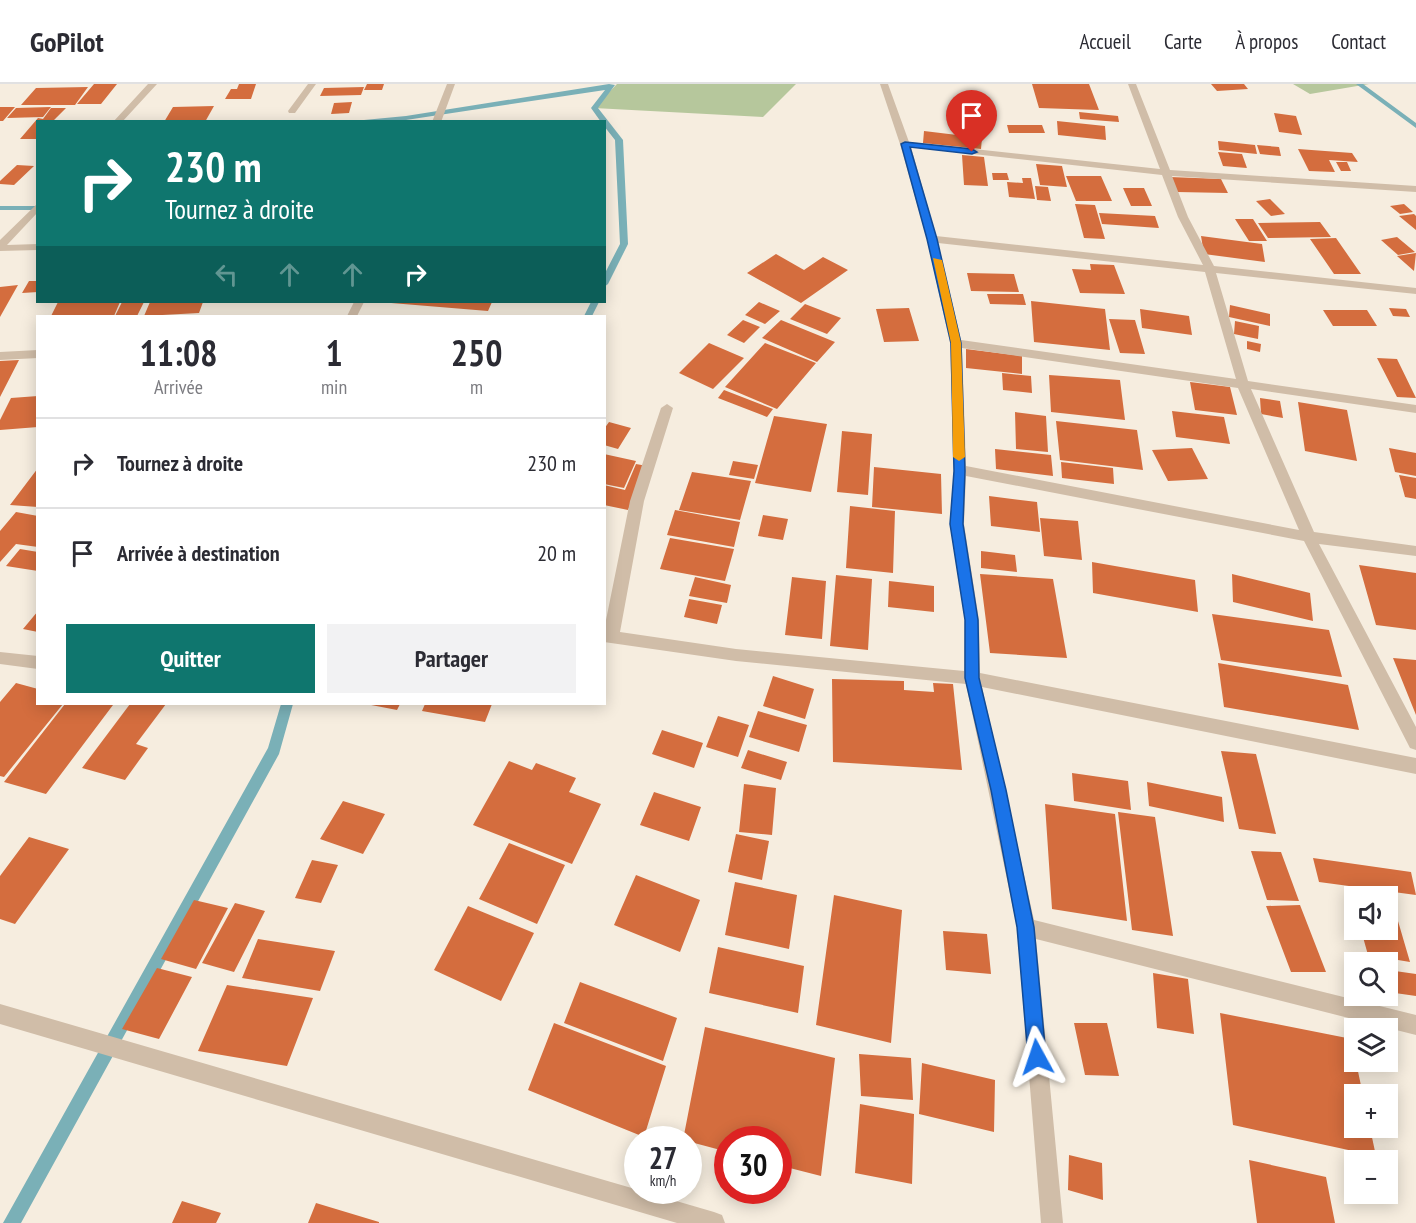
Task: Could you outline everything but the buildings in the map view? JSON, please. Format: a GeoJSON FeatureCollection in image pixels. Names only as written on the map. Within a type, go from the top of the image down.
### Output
{"type":"FeatureCollection","features":[{"type":"Feature","properties":{"kind":"street"},"geometry":{"type":"LineString","coordinates":[[119,120],[153,84]]}},
{"type":"Feature","properties":{"kind":"street"},"geometry":{"type":"LineString","coordinates":[[292,111],[312,84]]}},
{"type":"Feature","properties":{"kind":"street"},"geometry":{"type":"LineString","coordinates":[[437,120],[452,84]]}},
{"type":"Feature","properties":{"kind":"street"},"geometry":{"type":"LineString","coordinates":[[884,84],[905,144],[932,239],[956,343],[960,471],[957,524],[972,620],[972,678],[1026,927],[1052,1223]]}},
{"type":"Feature","properties":{"kind":"street"},"geometry":{"type":"LineString","coordinates":[[1132,84],[1182,218],[1210,270],[1242,382],[1309,537],[1416,744]]}},
{"type":"Feature","properties":{"kind":"street"},"geometry":{"type":"LineString","coordinates":[[905,144],[1167,173],[1416,189]]}},
{"type":"Feature","properties":{"kind":"street"},"geometry":{"type":"LineString","coordinates":[[0,247],[36,208]]}},
{"type":"Feature","properties":{"kind":"street"},"geometry":{"type":"LineString","coordinates":[[932,239],[1416,291]]}},
{"type":"Feature","properties":{"kind":"street"},"geometry":{"type":"LineString","coordinates":[[0,247],[36,247]]}},
{"type":"Feature","properties":{"kind":"street"},"geometry":{"type":"LineString","coordinates":[[956,343],[1242,382],[1416,409]]}},
{"type":"Feature","properties":{"kind":"street"},"geometry":{"type":"LineString","coordinates":[[0,356],[36,354]]}},
{"type":"Feature","properties":{"kind":"street"},"geometry":{"type":"LineString","coordinates":[[667,408],[637,501],[608,637],[736,655],[972,678],[1416,766]]}},
{"type":"Feature","properties":{"kind":"street"},"geometry":{"type":"LineString","coordinates":[[960,471],[1309,537],[1416,551]]}},
{"type":"Feature","properties":{"kind":"street"},"geometry":{"type":"LineString","coordinates":[[0,658],[36,663]]}},
{"type":"Feature","properties":{"kind":"street"},"geometry":{"type":"LineString","coordinates":[[1026,927],[1416,1025]]}},
{"type":"Feature","properties":{"kind":"street"},"geometry":{"type":"LineString","coordinates":[[0,1014],[714,1223]]}},
{"type":"Feature","properties":{"kind":"green space"},"geometry":{"type":"Polygon","coordinates":[[[617,84],[796,84],[763,117],[594,108],[617,84]]]}},
{"type":"Feature","properties":{"kind":"green space"},"geometry":{"type":"Polygon","coordinates":[[[1293,84],[1369,84],[1310,94],[1293,84]]]}},
{"type":"Feature","properties":{"kind":"waterway"},"geometry":{"type":"LineString","coordinates":[[1359,84],[1416,126]]}},
{"type":"Feature","properties":{"kind":"waterway"},"geometry":{"type":"LineString","coordinates":[[603,120],[594,108],[612,85]]}},
{"type":"Feature","properties":{"kind":"waterway"},"geometry":{"type":"LineString","coordinates":[[376,120],[406,118],[609,87]]}},
{"type":"Feature","properties":{"kind":"waterway"},"geometry":{"type":"LineString","coordinates":[[606,123],[619,140],[624,244],[606,280]]}},
{"type":"Feature","properties":{"kind":"waterway"},"geometry":{"type":"LineString","coordinates":[[0,208],[36,208]]}},
{"type":"Feature","properties":{"kind":"waterway"},"geometry":{"type":"LineString","coordinates":[[588,315],[594,303]]}},
{"type":"Feature","properties":{"kind":"waterway"},"geometry":{"type":"LineString","coordinates":[[12,1223],[274,750],[287,705]]}},
{"type":"Feature","properties":{"kind":"slow traffic"},"geometry":{"type":"LineString","coordinates":[[937,260],[956,343],[959,457]]}},
{"type":"Feature","properties":{"kind":"route"},"geometry":{"type":"LineString","coordinates":[[972,152],[905,144],[932,239],[956,343],[960,471],[957,524],[972,620],[972,678],[1026,927],[1037,1057]]}}]}
